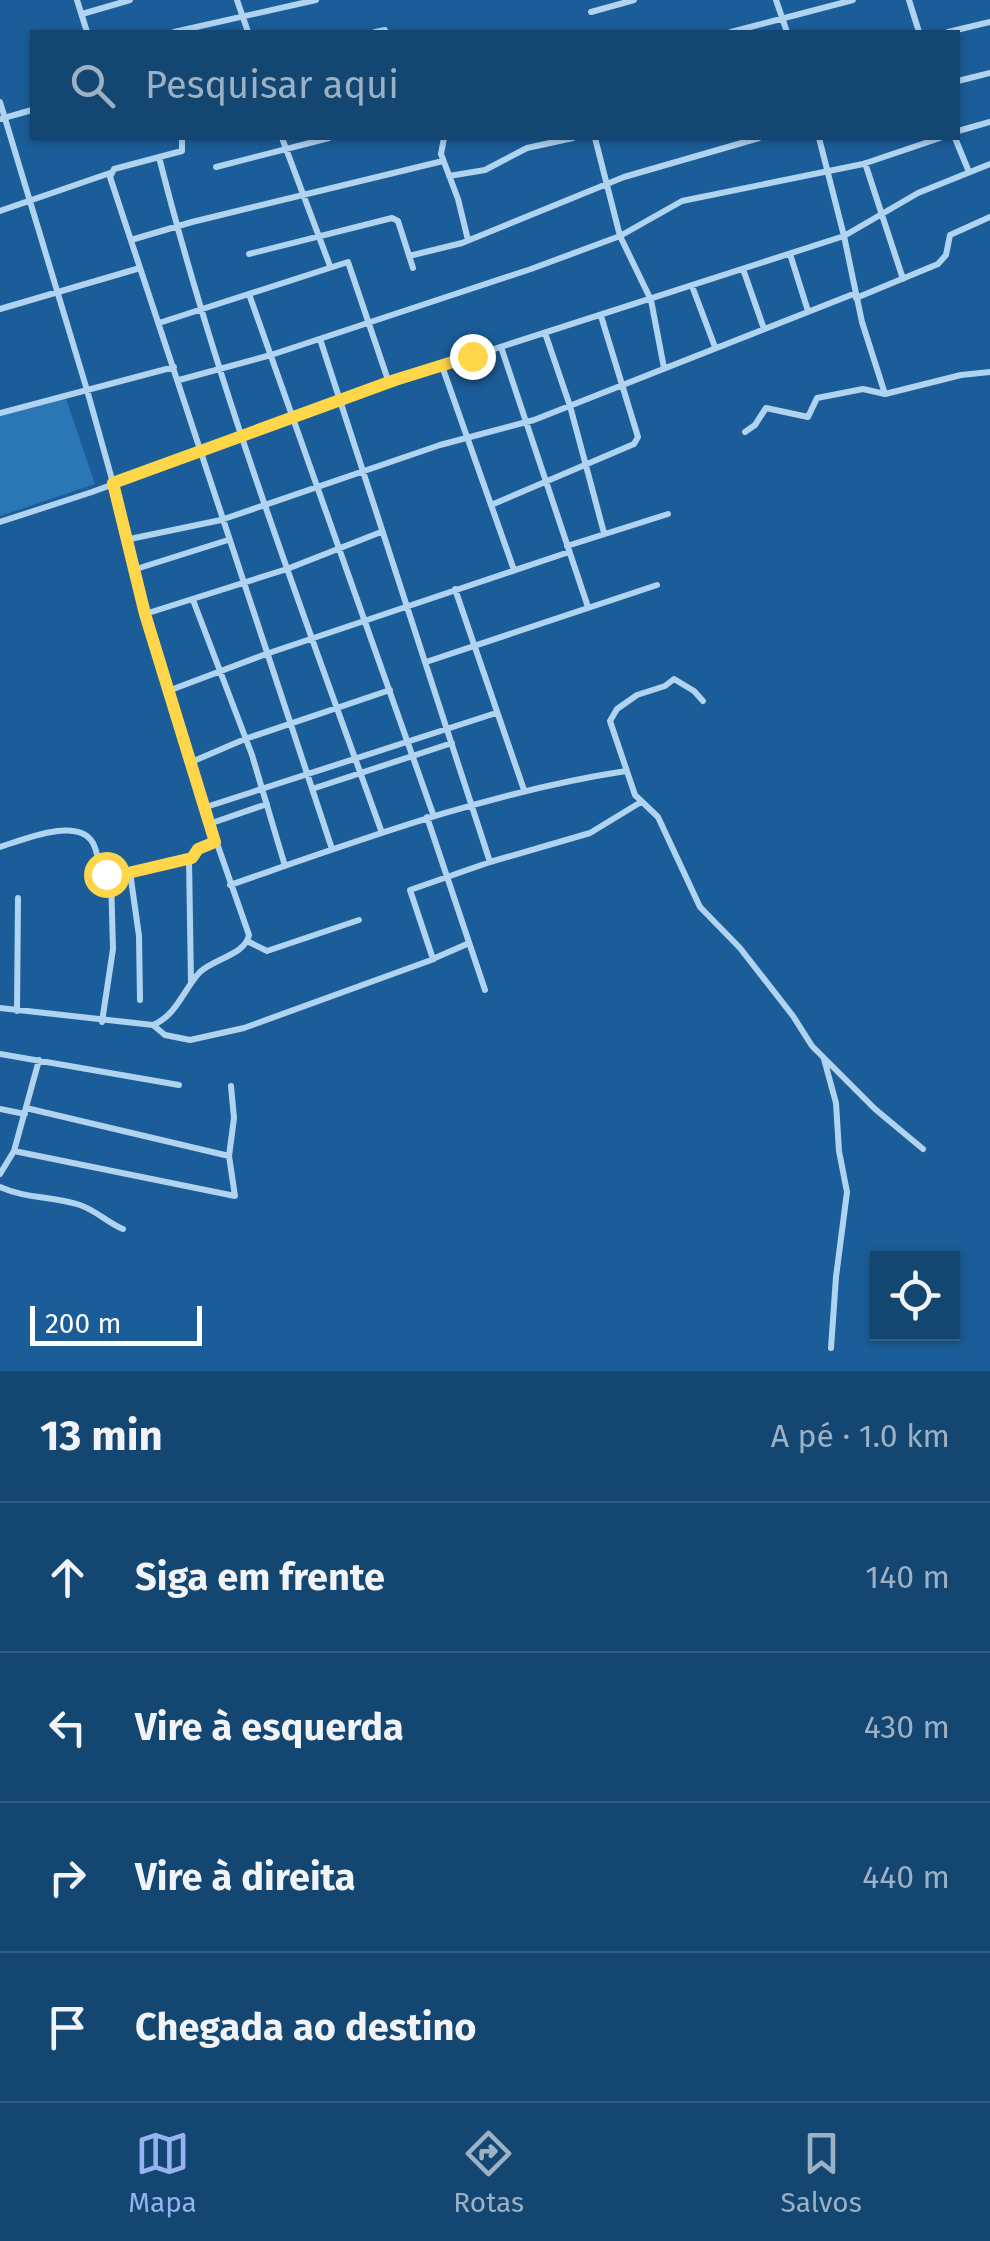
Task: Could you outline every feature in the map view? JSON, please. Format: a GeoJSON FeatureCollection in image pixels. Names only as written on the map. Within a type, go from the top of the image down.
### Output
{"type":"FeatureCollection","features":[{"type":"Feature","properties":{"kind":"street"},"geometry":{"type":"LineString","coordinates":[[78,0],[86,30]]}},
{"type":"Feature","properties":{"kind":"street"},"geometry":{"type":"LineString","coordinates":[[82,14],[130,0]]}},
{"type":"Feature","properties":{"kind":"street"},"geometry":{"type":"LineString","coordinates":[[237,0],[247,30]]}},
{"type":"Feature","properties":{"kind":"street"},"geometry":{"type":"LineString","coordinates":[[182,30],[316,0]]}},
{"type":"Feature","properties":{"kind":"street"},"geometry":{"type":"LineString","coordinates":[[591,12],[634,0]]}},
{"type":"Feature","properties":{"kind":"street"},"geometry":{"type":"LineString","coordinates":[[776,0],[786,30]]}},
{"type":"Feature","properties":{"kind":"street"},"geometry":{"type":"LineString","coordinates":[[739,30],[853,0]]}},
{"type":"Feature","properties":{"kind":"street"},"geometry":{"type":"LineString","coordinates":[[910,0],[918,30]]}},
{"type":"Feature","properties":{"kind":"street"},"geometry":{"type":"LineString","coordinates":[[956,30],[990,22]]}},
{"type":"Feature","properties":{"kind":"street"},"geometry":{"type":"LineString","coordinates":[[960,80],[990,72]]}},
{"type":"Feature","properties":{"kind":"street"},"geometry":{"type":"LineString","coordinates":[[0,102],[2,119],[87,390],[145,614],[189,763],[250,935],[249,942]]}},
{"type":"Feature","properties":{"kind":"street"},"geometry":{"type":"LineString","coordinates":[[2,119],[30,111]]}},
{"type":"Feature","properties":{"kind":"street"},"geometry":{"type":"LineString","coordinates":[[960,133],[990,122]]}},
{"type":"Feature","properties":{"kind":"street"},"geometry":{"type":"LineString","coordinates":[[0,212],[34,197],[182,151],[182,140]]}},
{"type":"Feature","properties":{"kind":"street"},"geometry":{"type":"LineString","coordinates":[[283,140],[330,266]]}},
{"type":"Feature","properties":{"kind":"street"},"geometry":{"type":"LineString","coordinates":[[216,167],[322,140]]}},
{"type":"Feature","properties":{"kind":"street"},"geometry":{"type":"LineString","coordinates":[[443,140],[443,161],[468,240]]}},
{"type":"Feature","properties":{"kind":"street"},"geometry":{"type":"LineString","coordinates":[[449,176],[485,170],[517,151],[564,140]]}},
{"type":"Feature","properties":{"kind":"street"},"geometry":{"type":"LineString","coordinates":[[596,140],[620,236],[651,300],[664,368]]}},
{"type":"Feature","properties":{"kind":"street"},"geometry":{"type":"LineString","coordinates":[[409,256],[468,240],[606,184],[752,140]]}},
{"type":"Feature","properties":{"kind":"street"},"geometry":{"type":"LineString","coordinates":[[820,140],[856,295],[885,394]]}},
{"type":"Feature","properties":{"kind":"street"},"geometry":{"type":"LineString","coordinates":[[178,380],[271,355],[531,269],[620,236],[682,201],[830,172],[934,140]]}},
{"type":"Feature","properties":{"kind":"street"},"geometry":{"type":"LineString","coordinates":[[958,140],[969,172]]}},
{"type":"Feature","properties":{"kind":"street"},"geometry":{"type":"LineString","coordinates":[[160,157],[177,226],[287,570],[382,832]]}},
{"type":"Feature","properties":{"kind":"street"},"geometry":{"type":"LineString","coordinates":[[131,240],[443,161]]}},
{"type":"Feature","properties":{"kind":"street"},"geometry":{"type":"LineString","coordinates":[[865,163],[903,279]]}},
{"type":"Feature","properties":{"kind":"street"},"geometry":{"type":"LineString","coordinates":[[0,522],[389,383],[844,236],[918,194],[990,164]]}},
{"type":"Feature","properties":{"kind":"street"},"geometry":{"type":"LineString","coordinates":[[110,173],[332,850]]}},
{"type":"Feature","properties":{"kind":"street"},"geometry":{"type":"LineString","coordinates":[[125,540],[221,520],[570,406],[808,311],[903,279],[943,260],[950,234],[990,217]]}},
{"type":"Feature","properties":{"kind":"street"},"geometry":{"type":"LineString","coordinates":[[248,254],[396,219],[413,268]]}},
{"type":"Feature","properties":{"kind":"street"},"geometry":{"type":"LineString","coordinates":[[790,254],[808,311]]}},
{"type":"Feature","properties":{"kind":"street"},"geometry":{"type":"LineString","coordinates":[[159,323],[344,262],[350,264],[389,383]]}},
{"type":"Feature","properties":{"kind":"street"},"geometry":{"type":"LineString","coordinates":[[0,310],[140,268]]}},
{"type":"Feature","properties":{"kind":"street"},"geometry":{"type":"LineString","coordinates":[[743,269],[764,329]]}},
{"type":"Feature","properties":{"kind":"street"},"geometry":{"type":"LineString","coordinates":[[692,286],[715,347]]}},
{"type":"Feature","properties":{"kind":"street"},"geometry":{"type":"LineString","coordinates":[[249,294],[407,740],[445,878],[485,990]]}},
{"type":"Feature","properties":{"kind":"street"},"geometry":{"type":"LineString","coordinates":[[491,504],[634,444],[638,438],[601,316]]}},
{"type":"Feature","properties":{"kind":"street"},"geometry":{"type":"LineString","coordinates":[[545,334],[570,406],[604,533]]}},
{"type":"Feature","properties":{"kind":"street"},"geometry":{"type":"LineString","coordinates":[[320,339],[490,862]]}},
{"type":"Feature","properties":{"kind":"street"},"geometry":{"type":"LineString","coordinates":[[501,347],[588,607]]}},
{"type":"Feature","properties":{"kind":"street"},"geometry":{"type":"LineString","coordinates":[[442,366],[514,570]]}},
{"type":"Feature","properties":{"kind":"street"},"geometry":{"type":"LineString","coordinates":[[0,413],[174,368]]}},
{"type":"Feature","properties":{"kind":"street"},"geometry":{"type":"LineString","coordinates":[[745,432],[766,408],[808,416],[817,398],[853,390],[885,394],[990,372]]}},
{"type":"Feature","properties":{"kind":"street"},"geometry":{"type":"LineString","coordinates":[[168,691],[514,570],[604,533],[668,514]]}},
{"type":"Feature","properties":{"kind":"street"},"geometry":{"type":"LineString","coordinates":[[145,614],[287,570],[381,532]]}},
{"type":"Feature","properties":{"kind":"street"},"geometry":{"type":"LineString","coordinates":[[133,570],[228,540]]}},
{"type":"Feature","properties":{"kind":"street"},"geometry":{"type":"LineString","coordinates":[[426,662],[658,584]]}},
{"type":"Feature","properties":{"kind":"street"},"geometry":{"type":"LineString","coordinates":[[456,589],[524,790]]}},
{"type":"Feature","properties":{"kind":"street"},"geometry":{"type":"LineString","coordinates":[[193,600],[245,739],[285,866]]}},
{"type":"Feature","properties":{"kind":"street"},"geometry":{"type":"LineString","coordinates":[[703,701],[674,680],[636,695],[617,709],[610,722],[635,795],[658,817],[700,907],[740,948],[824,1060],[923,1149]]}},
{"type":"Feature","properties":{"kind":"street"},"geometry":{"type":"LineString","coordinates":[[189,763],[245,739],[390,690]]}},
{"type":"Feature","properties":{"kind":"street"},"geometry":{"type":"LineString","coordinates":[[204,808],[496,713]]}},
{"type":"Feature","properties":{"kind":"street"},"geometry":{"type":"LineString","coordinates":[[312,788],[452,743]]}},
{"type":"Feature","properties":{"kind":"street"},"geometry":{"type":"LineString","coordinates":[[230,885],[470,804],[626,771]]}},
{"type":"Feature","properties":{"kind":"street"},"geometry":{"type":"LineString","coordinates":[[435,958],[430,954],[410,890],[590,833],[641,802]]}},
{"type":"Feature","properties":{"kind":"street"},"geometry":{"type":"LineString","coordinates":[[209,824],[267,804]]}},
{"type":"Feature","properties":{"kind":"street"},"geometry":{"type":"LineString","coordinates":[[0,847],[60,830],[78,831],[90,839],[100,868],[111,877],[113,954],[102,1022]]}},
{"type":"Feature","properties":{"kind":"street"},"geometry":{"type":"LineString","coordinates":[[111,877],[189,859],[198,849],[215,842]]}},
{"type":"Feature","properties":{"kind":"street"},"geometry":{"type":"LineString","coordinates":[[189,859],[191,984]]}},
{"type":"Feature","properties":{"kind":"street"},"geometry":{"type":"LineString","coordinates":[[130,872],[139,936],[140,1000]]}},
{"type":"Feature","properties":{"kind":"street"},"geometry":{"type":"LineString","coordinates":[[17,1011],[18,898]]}},
{"type":"Feature","properties":{"kind":"street"},"geometry":{"type":"LineString","coordinates":[[249,942],[267,950],[359,920]]}},
{"type":"Feature","properties":{"kind":"street"},"geometry":{"type":"LineString","coordinates":[[0,1008],[153,1025],[168,1017],[210,964],[249,942]]}},
{"type":"Feature","properties":{"kind":"street"},"geometry":{"type":"LineString","coordinates":[[153,1025],[165,1035],[190,1040],[244,1028],[467,944]]}},
{"type":"Feature","properties":{"kind":"street"},"geometry":{"type":"LineString","coordinates":[[0,1054],[179,1085]]}},
{"type":"Feature","properties":{"kind":"street"},"geometry":{"type":"LineString","coordinates":[[0,1174],[14,1151],[39,1060]]}},
{"type":"Feature","properties":{"kind":"street"},"geometry":{"type":"LineString","coordinates":[[824,1060],[836,1103],[847,1192],[831,1348]]}},
{"type":"Feature","properties":{"kind":"street"},"geometry":{"type":"LineString","coordinates":[[14,1151],[235,1196],[230,1156],[234,1118],[231,1086]]}},
{"type":"Feature","properties":{"kind":"street"},"geometry":{"type":"LineString","coordinates":[[0,1109],[26,1111],[230,1156]]}},
{"type":"Feature","properties":{"kind":"street"},"geometry":{"type":"LineString","coordinates":[[0,1158],[10,1160]]}},
{"type":"Feature","properties":{"kind":"street"},"geometry":{"type":"LineString","coordinates":[[0,1187],[17,1194],[84,1206],[124,1229]]}},
{"type":"Feature","properties":{"kind":"shaded area"},"geometry":{"type":"Polygon","coordinates":[[[64,393],[95,484],[0,516],[0,413],[64,393]]]}},
{"type":"Feature","properties":{"kind":"route"},"geometry":{"type":"LineString","coordinates":[[106,874],[111,877],[192,858],[198,849],[215,842],[145,614],[113,483],[395,380],[472,356]]}}]}
